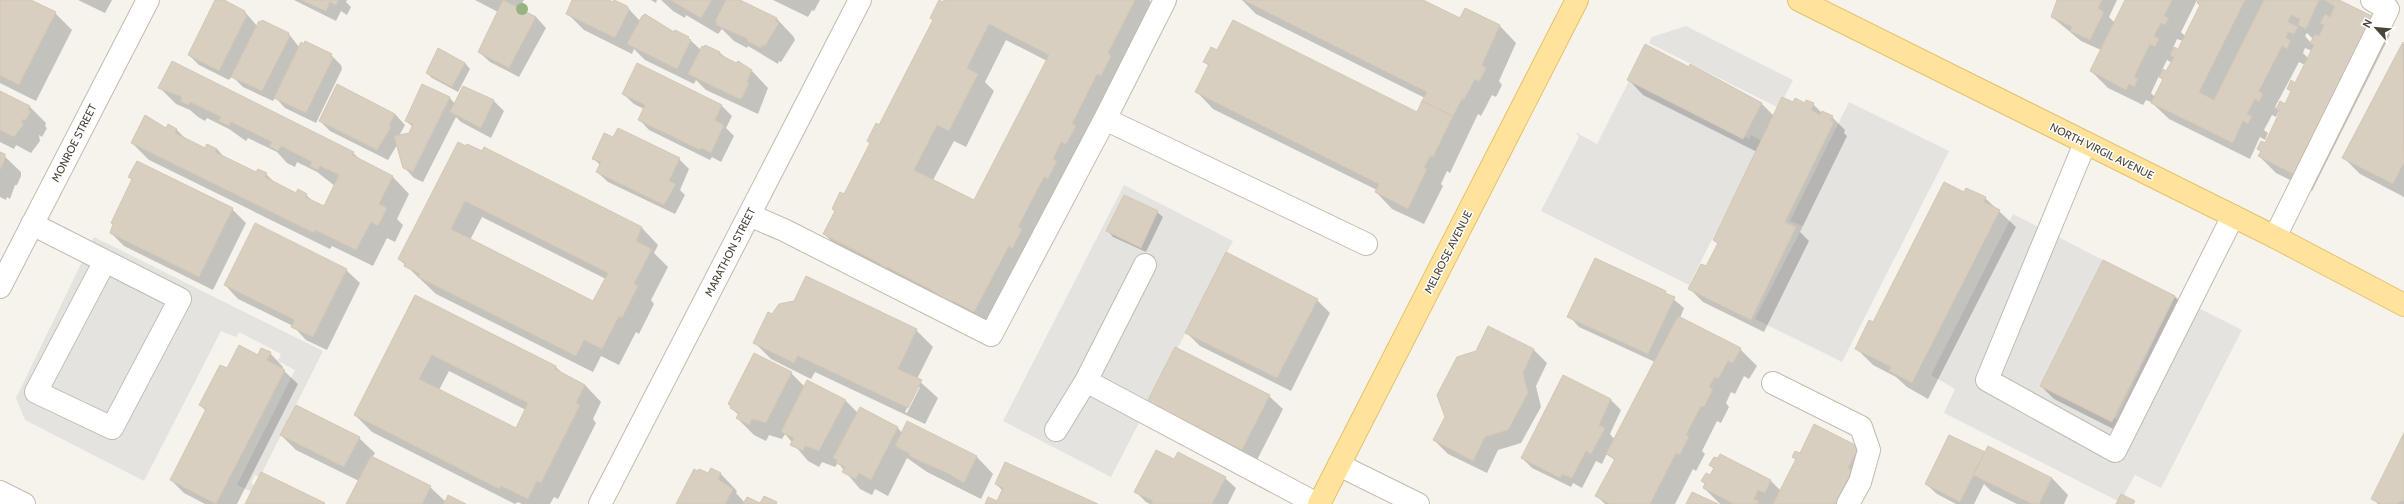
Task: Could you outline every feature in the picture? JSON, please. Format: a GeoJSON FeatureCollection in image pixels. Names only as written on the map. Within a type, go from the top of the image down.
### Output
{"type":"FeatureCollection","features":[{"type":"Feature","properties":{"kind":"main road","name":"MELROSE AVENUE"},"geometry":{"type":"LineString","coordinates":[[1318,504],[1577,0]]}},
{"type":"Feature","properties":{"kind":"main road","name":"NORTH VIRGIL AVENUE"},"geometry":{"type":"LineString","coordinates":[[1799,0],[2275,237],[2404,305]]}},
{"type":"Feature","properties":{"kind":"street","name":"MONROE STREET"},"geometry":{"type":"LineString","coordinates":[[0,287],[148,0]]}},
{"type":"Feature","properties":{"kind":"street","name":"MARATHON STREET"},"geometry":{"type":"LineString","coordinates":[[600,504],[860,0]]}},
{"type":"Feature","properties":{"kind":"street"},"geometry":{"type":"LineString","coordinates":[[749,215],[784,230],[991,335],[1166,0]]}},
{"type":"Feature","properties":{"kind":"street"},"geometry":{"type":"LineString","coordinates":[[2275,237],[2388,9],[2372,0]]}},
{"type":"Feature","properties":{"kind":"street"},"geometry":{"type":"LineString","coordinates":[[1105,119],[1366,244]]}},
{"type":"Feature","properties":{"kind":"street"},"geometry":{"type":"LineString","coordinates":[[2085,143],[1987,380],[2115,451],[2233,216]]}},
{"type":"Feature","properties":{"kind":"street"},"geometry":{"type":"LineString","coordinates":[[32,224],[106,261],[180,299],[112,428],[36,392],[106,261]]}},
{"type":"Feature","properties":{"kind":"street"},"geometry":{"type":"LineString","coordinates":[[1056,430],[1086,381],[1145,265]]}},
{"type":"Feature","properties":{"kind":"street"},"geometry":{"type":"LineString","coordinates":[[1086,381],[1318,504]]}},
{"type":"Feature","properties":{"kind":"street"},"geometry":{"type":"LineString","coordinates":[[1773,383],[1861,426],[1869,450],[1860,482],[1848,504]]}},
{"type":"Feature","properties":{"kind":"street"},"geometry":{"type":"LineString","coordinates":[[1339,465],[1418,504]]}},
{"type":"Feature","properties":{"kind":"street"},"geometry":{"type":"LineString","coordinates":[[0,492],[24,504]]}},
{"type":"Feature","properties":{"kind":"shaded area"},"geometry":{"type":"Polygon","coordinates":[[[1686,26],[1793,80],[1779,108],[1649,43],[1652,37],[1686,26]]]}},
{"type":"Feature","properties":{"kind":"shaded area"},"geometry":{"type":"Polygon","coordinates":[[[1630,79],[1749,139],[1751,135],[1762,141],[1689,285],[1541,211],[1579,137],[1575,132],[1597,144],[1630,79]]]}},
{"type":"Feature","properties":{"kind":"shaded area"},"geometry":{"type":"Polygon","coordinates":[[[1849,102],[1949,151],[1842,362],[1755,319],[1803,226],[1790,221],[1849,102]]]}},
{"type":"Feature","properties":{"kind":"shaded area"},"geometry":{"type":"Polygon","coordinates":[[[1124,185],[1233,241],[1111,477],[1003,421],[1124,185]]]}},
{"type":"Feature","properties":{"kind":"shaded area"},"geometry":{"type":"Polygon","coordinates":[[[2013,214],[2103,260],[2043,383],[2117,419],[2175,296],[2242,330],[2161,488],[2135,475],[2120,502],[1944,413],[1955,389],[1931,375],[2013,214]]]}},
{"type":"Feature","properties":{"kind":"shaded area"},"geometry":{"type":"Polygon","coordinates":[[[94,237],[323,351],[260,477],[255,475],[251,483],[255,486],[252,492],[237,485],[295,370],[278,361],[281,354],[239,332],[236,337],[221,331],[144,481],[25,420],[16,398],[94,237]]]}},
{"type":"Feature","properties":{"kind":"building"},"geometry":{"type":"Polygon","coordinates":[[[0,0],[31,0],[56,12],[19,85],[0,75],[0,0]]]}},
{"type":"Feature","properties":{"kind":"building"},"geometry":{"type":"Polygon","coordinates":[[[215,0],[224,0],[245,11],[244,13],[247,15],[219,71],[188,55],[215,0]]]}},
{"type":"Feature","properties":{"kind":"building"},"geometry":{"type":"Polygon","coordinates":[[[301,0],[339,0],[336,5],[330,2],[326,11],[301,0]]]}},
{"type":"Feature","properties":{"kind":"building"},"geometry":{"type":"Polygon","coordinates":[[[503,0],[536,17],[509,68],[478,52],[503,0]]]}},
{"type":"Feature","properties":{"kind":"building"},"geometry":{"type":"Polygon","coordinates":[[[572,0],[609,0],[613,2],[614,0],[627,6],[629,10],[615,38],[566,14],[572,0]]]}},
{"type":"Feature","properties":{"kind":"building"},"geometry":{"type":"Polygon","coordinates":[[[670,0],[712,0],[701,18],[670,0]]]}},
{"type":"Feature","properties":{"kind":"building"},"geometry":{"type":"Polygon","coordinates":[[[726,0],[740,0],[777,18],[776,21],[779,23],[765,46],[762,45],[761,48],[747,41],[748,39],[716,25],[717,23],[715,22],[726,0]]]}},
{"type":"Feature","properties":{"kind":"building"},"geometry":{"type":"Polygon","coordinates":[[[939,0],[943,2],[944,0],[1135,0],[1108,53],[1111,56],[1101,76],[1097,74],[1072,124],[1076,126],[1066,144],[1061,142],[1053,159],[1057,161],[1048,179],[1044,177],[1018,227],[1022,229],[1012,249],[1009,246],[974,312],[953,301],[951,304],[935,296],[937,293],[887,267],[885,271],[879,268],[881,264],[823,234],[835,211],[832,209],[840,192],[844,194],[870,143],[867,141],[876,123],[879,125],[933,20],[930,18],[939,0]],[[989,24],[967,68],[978,74],[949,131],[937,125],[914,170],[974,200],[1049,55],[989,24]]]}},
{"type":"Feature","properties":{"kind":"building"},"geometry":{"type":"Polygon","coordinates":[[[1243,0],[1423,0],[1460,18],[1465,8],[1500,25],[1482,65],[1486,68],[1479,82],[1475,79],[1464,100],[1462,99],[1453,116],[1422,101],[1427,92],[1243,0]]]}},
{"type":"Feature","properties":{"kind":"building"},"geometry":{"type":"Polygon","coordinates":[[[2057,0],[2102,0],[2098,8],[2104,12],[2090,40],[2070,31],[2072,27],[2051,17],[2057,0]]]}},
{"type":"Feature","properties":{"kind":"building"},"geometry":{"type":"Polygon","coordinates":[[[2125,0],[2172,0],[2164,16],[2169,18],[2165,25],[2161,23],[2154,36],[2159,39],[2155,47],[2150,44],[2134,77],[2138,79],[2134,87],[2129,84],[2126,90],[2090,71],[2125,0]]]}},
{"type":"Feature","properties":{"kind":"building"},"geometry":{"type":"Polygon","coordinates":[[[2198,0],[2245,0],[2199,92],[2214,100],[2264,0],[2319,0],[2306,29],[2298,25],[2300,19],[2291,15],[2288,22],[2298,27],[2294,34],[2288,32],[2286,38],[2291,40],[2287,49],[2282,46],[2259,91],[2263,94],[2259,102],[2255,99],[2247,114],[2252,116],[2248,124],[2243,121],[2233,143],[2151,103],[2163,79],[2159,77],[2163,69],[2166,71],[2174,57],[2170,55],[2174,47],[2178,49],[2200,5],[2197,3],[2198,0]]]}},
{"type":"Feature","properties":{"kind":"building"},"geometry":{"type":"Polygon","coordinates":[[[2324,0],[2339,0],[2374,17],[2295,175],[2258,156],[2261,151],[2257,149],[2261,141],[2265,143],[2280,111],[2276,109],[2280,101],[2285,104],[2291,91],[2287,89],[2291,80],[2295,83],[2314,45],[2310,43],[2315,34],[2319,36],[2324,25],[2320,23],[2325,14],[2330,17],[2335,6],[2324,0]]]}},
{"type":"Feature","properties":{"kind":"building"},"geometry":{"type":"Polygon","coordinates":[[[645,14],[674,32],[675,30],[689,37],[688,39],[691,40],[677,69],[627,44],[642,16],[645,14]]]}},
{"type":"Feature","properties":{"kind":"building"},"geometry":{"type":"Polygon","coordinates":[[[262,20],[289,33],[288,35],[290,36],[262,91],[231,77],[259,21],[261,22],[262,20]]]}},
{"type":"Feature","properties":{"kind":"building"},"geometry":{"type":"Polygon","coordinates":[[[1233,20],[1417,112],[1422,101],[1453,116],[1433,157],[1430,156],[1424,168],[1427,169],[1408,209],[1375,192],[1379,184],[1195,92],[1209,64],[1203,62],[1211,47],[1217,50],[1233,20]]]}},
{"type":"Feature","properties":{"kind":"building"},"geometry":{"type":"Polygon","coordinates":[[[305,41],[332,54],[330,57],[333,58],[306,113],[274,98],[301,42],[304,44],[305,41]]]}},
{"type":"Feature","properties":{"kind":"building"},"geometry":{"type":"Polygon","coordinates":[[[2403,42],[2404,162],[2393,184],[2342,158],[2403,42]]]}},
{"type":"Feature","properties":{"kind":"building"},"geometry":{"type":"Polygon","coordinates":[[[1645,44],[1689,67],[1690,64],[1762,103],[1743,139],[1627,80],[1645,44]]]}},
{"type":"Feature","properties":{"kind":"building"},"geometry":{"type":"Polygon","coordinates":[[[705,45],[720,52],[719,54],[736,63],[738,61],[752,70],[747,82],[749,83],[742,98],[739,99],[688,74],[702,46],[704,47],[705,45]]]}},
{"type":"Feature","properties":{"kind":"building"},"geometry":{"type":"Polygon","coordinates":[[[438,48],[465,63],[452,87],[426,73],[438,48]]]}},
{"type":"Feature","properties":{"kind":"building"},"geometry":{"type":"Polygon","coordinates":[[[172,61],[354,152],[352,155],[393,176],[379,204],[387,208],[378,226],[371,222],[356,250],[315,230],[314,233],[131,143],[145,115],[166,128],[168,124],[177,129],[175,133],[205,148],[207,144],[217,149],[215,152],[256,172],[258,169],[267,173],[265,177],[296,193],[298,189],[307,194],[305,197],[324,206],[339,175],[320,166],[318,170],[310,166],[312,162],[281,146],[278,151],[269,146],[272,142],[231,122],[229,126],[219,121],[221,117],[190,102],[188,105],[180,101],[182,97],[158,88],[172,61]]]}},
{"type":"Feature","properties":{"kind":"building"},"geometry":{"type":"Polygon","coordinates":[[[637,63],[722,105],[715,120],[724,125],[711,153],[701,148],[700,150],[638,120],[645,105],[622,94],[637,63]]]}},
{"type":"Feature","properties":{"kind":"building"},"geometry":{"type":"Polygon","coordinates":[[[337,84],[395,114],[389,126],[391,127],[377,150],[319,121],[337,84]]]}},
{"type":"Feature","properties":{"kind":"building"},"geometry":{"type":"Polygon","coordinates":[[[422,84],[450,97],[413,172],[403,168],[394,136],[409,133],[413,124],[405,121],[422,84]]]}},
{"type":"Feature","properties":{"kind":"building"},"geometry":{"type":"Polygon","coordinates":[[[463,86],[494,100],[481,128],[450,112],[463,86]]]}},
{"type":"Feature","properties":{"kind":"building"},"geometry":{"type":"Polygon","coordinates":[[[0,91],[30,106],[28,110],[31,111],[25,121],[23,119],[22,123],[24,124],[14,137],[0,130],[0,91]]]}},
{"type":"Feature","properties":{"kind":"building"},"geometry":{"type":"Polygon","coordinates":[[[1782,97],[1793,102],[1795,98],[1805,103],[1806,100],[1814,103],[1811,110],[1820,115],[1822,111],[1833,116],[1831,120],[1834,122],[1785,222],[1796,227],[1751,320],[1688,289],[1701,264],[1706,266],[1718,243],[1713,240],[1782,97]]]}},
{"type":"Feature","properties":{"kind":"building"},"geometry":{"type":"Polygon","coordinates":[[[618,128],[680,158],[669,181],[676,184],[664,205],[596,172],[601,162],[592,159],[604,133],[613,137],[618,128]]]}},
{"type":"Feature","properties":{"kind":"building"},"geometry":{"type":"Polygon","coordinates":[[[458,142],[466,146],[467,144],[482,151],[484,147],[642,227],[636,241],[652,249],[634,284],[638,286],[622,318],[619,316],[602,349],[584,340],[576,356],[418,277],[420,274],[404,266],[405,263],[398,259],[458,142]],[[465,201],[451,229],[593,301],[608,273],[465,201]]]}},
{"type":"Feature","properties":{"kind":"building"},"geometry":{"type":"Polygon","coordinates":[[[0,152],[5,154],[5,159],[0,170],[0,152]]]}},
{"type":"Feature","properties":{"kind":"building"},"geometry":{"type":"Polygon","coordinates":[[[137,161],[233,208],[199,277],[110,233],[113,224],[111,223],[132,179],[128,177],[137,161]]]}},
{"type":"Feature","properties":{"kind":"building"},"geometry":{"type":"Polygon","coordinates":[[[1944,182],[1964,192],[1966,188],[1986,197],[1984,202],[2000,210],[1912,383],[1889,371],[1891,367],[1855,349],[1869,320],[1873,322],[1944,182]]]}},
{"type":"Feature","properties":{"kind":"building"},"geometry":{"type":"Polygon","coordinates":[[[1124,195],[1158,211],[1141,248],[1106,231],[1124,195]]]}},
{"type":"Feature","properties":{"kind":"building"},"geometry":{"type":"Polygon","coordinates":[[[255,223],[347,269],[313,337],[291,327],[295,320],[224,285],[255,223]]]}},
{"type":"Feature","properties":{"kind":"building"},"geometry":{"type":"Polygon","coordinates":[[[1226,252],[1318,299],[1277,378],[1185,333],[1226,252]]]}},
{"type":"Feature","properties":{"kind":"building"},"geometry":{"type":"Polygon","coordinates":[[[1595,258],[1666,291],[1665,293],[1675,297],[1648,354],[1567,317],[1595,258]]]}},
{"type":"Feature","properties":{"kind":"building"},"geometry":{"type":"Polygon","coordinates":[[[2103,260],[2175,296],[2112,422],[2040,386],[2103,260]]]}},
{"type":"Feature","properties":{"kind":"building"},"geometry":{"type":"Polygon","coordinates":[[[806,276],[917,329],[898,369],[922,380],[908,408],[798,356],[794,363],[753,343],[768,312],[772,314],[779,304],[794,301],[806,276]]]}},
{"type":"Feature","properties":{"kind":"building"},"geometry":{"type":"Polygon","coordinates":[[[415,295],[556,366],[555,369],[585,385],[576,403],[580,405],[541,483],[537,481],[528,499],[501,486],[499,489],[354,415],[415,295]],[[432,355],[419,379],[516,428],[528,403],[432,355]]]}},
{"type":"Feature","properties":{"kind":"building"},"geometry":{"type":"Polygon","coordinates":[[[1678,316],[1741,348],[1733,363],[1728,361],[1718,379],[1715,377],[1709,387],[1713,389],[1704,407],[1701,406],[1686,435],[1689,436],[1680,455],[1676,453],[1650,504],[1610,504],[1595,496],[1615,459],[1606,454],[1678,316]]]}},
{"type":"Feature","properties":{"kind":"building"},"geometry":{"type":"Polygon","coordinates":[[[1488,326],[1534,349],[1523,373],[1528,393],[1508,430],[1485,437],[1473,461],[1433,440],[1445,417],[1437,395],[1457,357],[1476,351],[1488,326]]]}},
{"type":"Feature","properties":{"kind":"building"},"geometry":{"type":"Polygon","coordinates":[[[239,345],[258,355],[261,348],[271,352],[267,360],[285,370],[216,504],[170,480],[206,409],[199,405],[220,365],[227,368],[239,345]]]}},
{"type":"Feature","properties":{"kind":"building"},"geometry":{"type":"Polygon","coordinates":[[[1175,347],[1270,395],[1242,450],[1147,402],[1175,347]]]}},
{"type":"Feature","properties":{"kind":"building"},"geometry":{"type":"Polygon","coordinates":[[[754,353],[792,372],[766,423],[752,419],[749,425],[736,418],[739,413],[730,408],[731,406],[728,404],[754,353]]]}},
{"type":"Feature","properties":{"kind":"building"},"geometry":{"type":"Polygon","coordinates":[[[1563,375],[1611,399],[1599,425],[1605,428],[1591,454],[1586,451],[1572,478],[1562,474],[1560,478],[1521,458],[1563,375]]]}},
{"type":"Feature","properties":{"kind":"building"},"geometry":{"type":"Polygon","coordinates":[[[807,380],[846,400],[819,451],[805,446],[803,451],[790,445],[794,438],[781,432],[807,380]]]}},
{"type":"Feature","properties":{"kind":"building"},"geometry":{"type":"Polygon","coordinates":[[[296,405],[360,437],[344,467],[280,435],[296,405]]]}},
{"type":"Feature","properties":{"kind":"building"},"geometry":{"type":"Polygon","coordinates":[[[860,407],[898,427],[871,480],[859,473],[856,479],[842,472],[845,467],[836,463],[837,460],[833,458],[860,407]]]}},
{"type":"Feature","properties":{"kind":"building"},"geometry":{"type":"Polygon","coordinates":[[[907,421],[977,456],[964,483],[949,474],[909,456],[910,454],[895,446],[907,421]]]}},
{"type":"Feature","properties":{"kind":"building"},"geometry":{"type":"Polygon","coordinates":[[[1814,424],[1859,447],[1848,468],[1852,470],[1836,504],[1773,504],[1796,459],[1792,457],[1795,451],[1800,453],[1814,424]]]}},
{"type":"Feature","properties":{"kind":"building"},"geometry":{"type":"Polygon","coordinates":[[[2404,433],[2404,501],[2400,501],[2398,504],[2381,504],[2371,499],[2404,433]]]}},
{"type":"Feature","properties":{"kind":"building"},"geometry":{"type":"Polygon","coordinates":[[[1949,435],[1985,452],[1960,502],[1925,484],[1949,435]]]}},
{"type":"Feature","properties":{"kind":"building"},"geometry":{"type":"Polygon","coordinates":[[[1988,446],[2052,478],[2039,504],[2032,504],[1973,475],[1988,446]]]}},
{"type":"Feature","properties":{"kind":"building"},"geometry":{"type":"Polygon","coordinates":[[[1156,450],[1174,459],[1178,452],[1226,477],[1212,504],[1151,504],[1153,501],[1134,492],[1156,450]]]}},
{"type":"Feature","properties":{"kind":"building"},"geometry":{"type":"Polygon","coordinates":[[[1720,454],[1771,480],[1765,493],[1758,490],[1754,499],[1759,501],[1758,504],[1734,504],[1703,488],[1705,483],[1701,481],[1706,473],[1710,475],[1714,468],[1709,465],[1714,457],[1718,458],[1720,454]]]}},
{"type":"Feature","properties":{"kind":"building"},"geometry":{"type":"Polygon","coordinates":[[[371,456],[431,486],[422,504],[346,504],[371,456]]]}},
{"type":"Feature","properties":{"kind":"building"},"geometry":{"type":"Polygon","coordinates":[[[1005,462],[1098,504],[985,504],[988,497],[997,501],[1003,488],[995,484],[1005,462]]]}},
{"type":"Feature","properties":{"kind":"building"},"geometry":{"type":"Polygon","coordinates":[[[711,468],[721,473],[718,479],[733,489],[725,504],[676,504],[694,469],[697,471],[699,469],[708,473],[711,468]]]}},
{"type":"Feature","properties":{"kind":"building"},"geometry":{"type":"Polygon","coordinates":[[[261,472],[325,503],[245,504],[261,472]]]}},
{"type":"Feature","properties":{"kind":"building"},"geometry":{"type":"Polygon","coordinates":[[[1692,492],[1718,504],[1686,504],[1692,492]]]}},
{"type":"Feature","properties":{"kind":"building"},"geometry":{"type":"Polygon","coordinates":[[[2121,494],[2135,501],[2133,504],[2116,504],[2121,494]]]}},
{"type":"Feature","properties":{"kind":"building"},"geometry":{"type":"Polygon","coordinates":[[[448,495],[466,504],[444,504],[448,495]]]}},
{"type":"Feature","properties":{"kind":"building"},"geometry":{"type":"Polygon","coordinates":[[[764,496],[777,502],[776,504],[743,504],[747,497],[760,503],[764,496]]]}}]}
